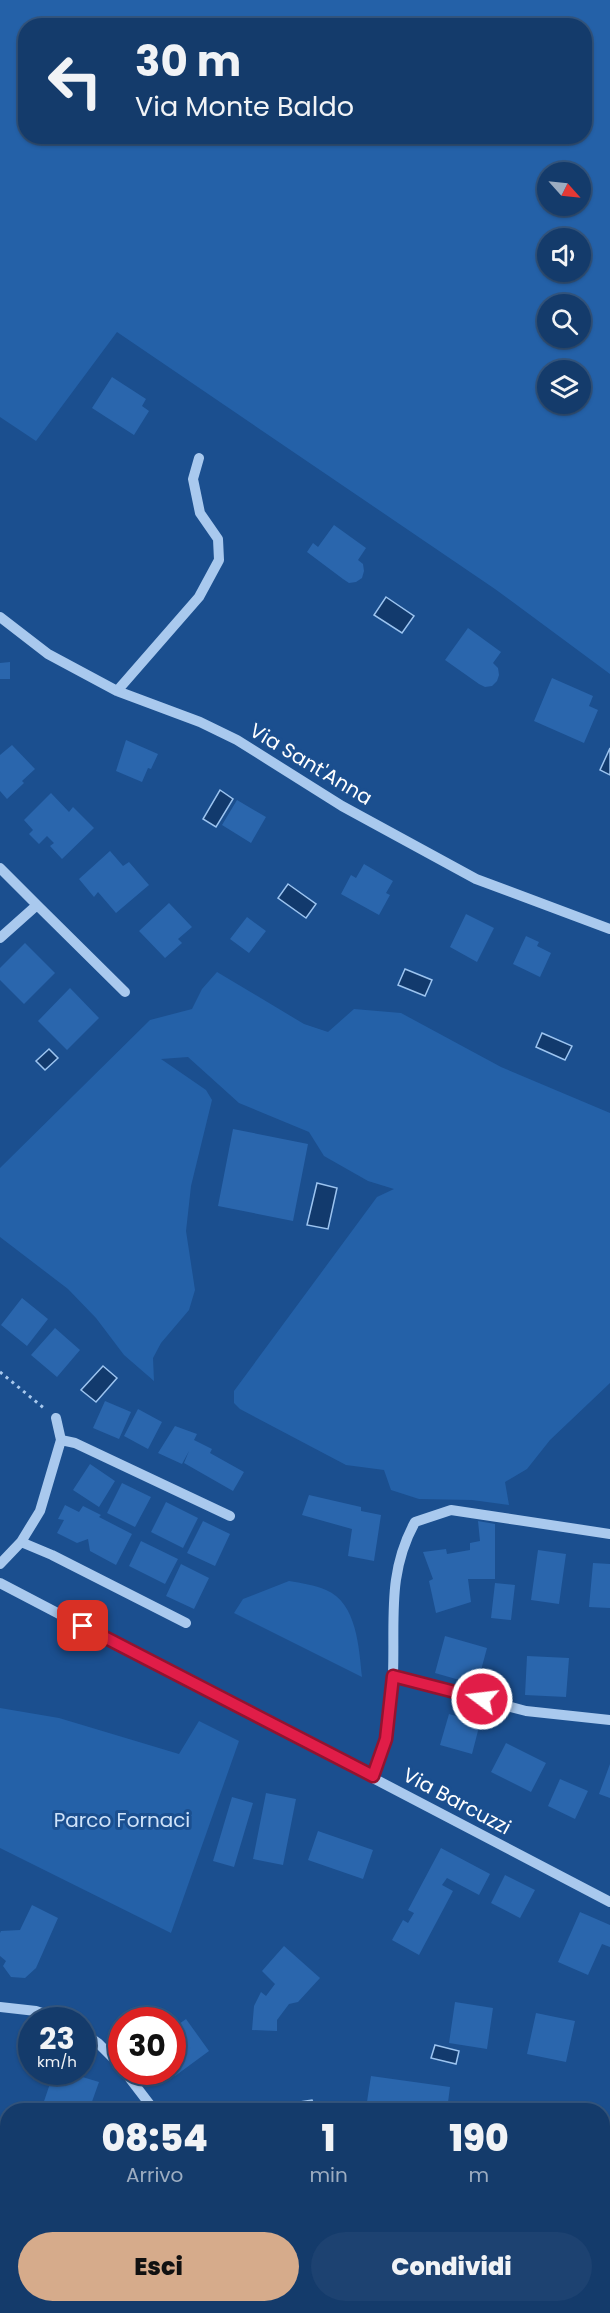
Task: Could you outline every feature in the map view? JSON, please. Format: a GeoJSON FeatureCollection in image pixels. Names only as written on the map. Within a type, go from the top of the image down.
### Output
{"type":"FeatureCollection","features":[{"type":"Feature","properties":{"kind":"street"},"geometry":{"type":"LineString","coordinates":[[117,691],[199,597],[219,560],[218,539],[200,513],[193,479],[199,458]]}},
{"type":"Feature","properties":{"kind":"street","name":"Via Sant'Anna"},"geometry":{"type":"LineString","coordinates":[[0,617],[44,652],[117,691],[200,722],[237,740],[342,806],[476,879],[610,929]]}},
{"type":"Feature","properties":{"kind":"street"},"geometry":{"type":"LineString","coordinates":[[0,868],[125,992]]}},
{"type":"Feature","properties":{"kind":"street"},"geometry":{"type":"LineString","coordinates":[[0,938],[38,905]]}},
{"type":"Feature","properties":{"kind":"street"},"geometry":{"type":"LineString","coordinates":[[0,1564],[21,1542],[40,1511],[61,1440],[56,1418]]}},
{"type":"Feature","properties":{"kind":"street"},"geometry":{"type":"LineString","coordinates":[[61,1440],[85,1448],[230,1516]]}},
{"type":"Feature","properties":{"kind":"street"},"geometry":{"type":"LineString","coordinates":[[373,1776],[386,1739],[393,1676],[393,1594],[404,1542],[415,1522],[451,1510],[610,1534]]}},
{"type":"Feature","properties":{"kind":"street"},"geometry":{"type":"LineString","coordinates":[[21,1542],[52,1555],[186,1623]]}},
{"type":"Feature","properties":{"kind":"street","name":"Via Barcuzzi"},"geometry":{"type":"LineString","coordinates":[[0,1583],[373,1776],[610,1902]]}},
{"type":"Feature","properties":{"kind":"street"},"geometry":{"type":"LineString","coordinates":[[393,1676],[526,1711],[610,1720]]}},
{"type":"Feature","properties":{"kind":"street"},"geometry":{"type":"LineString","coordinates":[[0,2007],[18,2010]]}},
{"type":"Feature","properties":{"kind":"street"},"geometry":{"type":"LineString","coordinates":[[96,2042],[108,2053]]}},
{"type":"Feature","properties":{"kind":"street"},"geometry":{"type":"LineString","coordinates":[[135,2085],[149,2103]]}},
{"type":"Feature","properties":{"kind":"path"},"geometry":{"type":"LineString","coordinates":[[0,1372],[56,1418]]}},
{"type":"Feature","properties":{"kind":"green space"},"geometry":{"type":"Polygon","coordinates":[[[0,0],[610,0],[610,674],[495,589],[117,332],[36,441],[0,417],[0,0]]]}},
{"type":"Feature","properties":{"kind":"green space"},"geometry":{"type":"Polygon","coordinates":[[[217,972],[304,1024],[328,1032],[354,1009],[401,1013],[501,1067],[610,1113],[610,1383],[550,1440],[527,1469],[505,1482],[509,1505],[472,1500],[419,1499],[391,1490],[384,1470],[346,1465],[240,1409],[234,1403],[234,1391],[377,1197],[394,1189],[368,1181],[324,1156],[309,1132],[239,1103],[188,1057],[161,1059],[206,1090],[212,1100],[191,1186],[186,1231],[195,1290],[189,1310],[161,1343],[153,1358],[154,1381],[124,1355],[96,1318],[68,1289],[0,1237],[0,1168],[150,1020],[192,1009],[202,989],[217,972]]]}},
{"type":"Feature","properties":{"kind":"green space"},"geometry":{"type":"Polygon","coordinates":[[[289,1581],[326,1590],[344,1605],[357,1640],[362,1677],[234,1613],[243,1599],[289,1581]]]}},
{"type":"Feature","properties":{"kind":"green space","name":"Parco Fornaci"},"geometry":{"type":"Polygon","coordinates":[[[0,1708],[59,1718],[179,1754],[199,1721],[239,1741],[171,1933],[0,1848],[0,1708]]]}},
{"type":"Feature","properties":{"kind":"shaded area"},"geometry":{"type":"Polygon","coordinates":[[[386,597],[414,616],[402,633],[374,615],[386,597]]]}},
{"type":"Feature","properties":{"kind":"shaded area"},"geometry":{"type":"Polygon","coordinates":[[[610,748],[610,775],[600,770],[610,748]]]}},
{"type":"Feature","properties":{"kind":"shaded area"},"geometry":{"type":"Polygon","coordinates":[[[220,790],[233,799],[216,827],[203,819],[220,790]]]}},
{"type":"Feature","properties":{"kind":"shaded area"},"geometry":{"type":"Polygon","coordinates":[[[288,884],[316,904],[306,918],[278,898],[288,884]]]}},
{"type":"Feature","properties":{"kind":"shaded area"},"geometry":{"type":"Polygon","coordinates":[[[405,969],[432,980],[425,996],[398,985],[405,969]]]}},
{"type":"Feature","properties":{"kind":"shaded area"},"geometry":{"type":"Polygon","coordinates":[[[542,1033],[572,1046],[565,1060],[536,1047],[542,1033]]]}},
{"type":"Feature","properties":{"kind":"shaded area"},"geometry":{"type":"Polygon","coordinates":[[[49,1049],[58,1058],[45,1070],[36,1061],[49,1049]]]}},
{"type":"Feature","properties":{"kind":"shaded area"},"geometry":{"type":"Polygon","coordinates":[[[317,1183],[337,1188],[328,1229],[307,1225],[317,1183]]]}},
{"type":"Feature","properties":{"kind":"shaded area"},"geometry":{"type":"Polygon","coordinates":[[[103,1366],[117,1378],[96,1402],[81,1390],[103,1366]]]}},
{"type":"Feature","properties":{"kind":"shaded area"},"geometry":{"type":"Polygon","coordinates":[[[435,2045],[459,2051],[456,2064],[431,2058],[435,2045]]]}},
{"type":"Feature","properties":{"kind":"shaded area"},"geometry":{"type":"Polygon","coordinates":[[[312,2100],[313,2103],[300,2103],[312,2100]]]}},
{"type":"Feature","properties":{"kind":"building"},"geometry":{"type":"Polygon","coordinates":[[[112,377],[146,399],[142,406],[149,411],[134,435],[92,408],[112,377]]]}},
{"type":"Feature","properties":{"kind":"building"},"geometry":{"type":"Polygon","coordinates":[[[334,525],[366,548],[358,560],[363,564],[362,578],[356,582],[349,583],[307,552],[313,543],[318,547],[334,525]]]}},
{"type":"Feature","properties":{"kind":"building"},"geometry":{"type":"Polygon","coordinates":[[[468,628],[501,652],[493,663],[498,668],[499,675],[492,686],[485,687],[479,684],[445,660],[468,628]]]}},
{"type":"Feature","properties":{"kind":"building"},"geometry":{"type":"Polygon","coordinates":[[[10,662],[10,679],[0,679],[0,663],[10,662]]]}},
{"type":"Feature","properties":{"kind":"building"},"geometry":{"type":"Polygon","coordinates":[[[552,678],[593,696],[589,706],[598,710],[584,743],[534,721],[552,678]]]}},
{"type":"Feature","properties":{"kind":"building"},"geometry":{"type":"Polygon","coordinates":[[[126,740],[158,754],[142,782],[116,771],[126,740]]]}},
{"type":"Feature","properties":{"kind":"building"},"geometry":{"type":"Polygon","coordinates":[[[12,745],[35,769],[7,799],[0,791],[0,755],[12,745]]]}},
{"type":"Feature","properties":{"kind":"building"},"geometry":{"type":"Polygon","coordinates":[[[51,793],[69,812],[73,807],[94,828],[62,859],[50,846],[54,843],[47,836],[39,844],[29,834],[33,830],[24,820],[51,793]]]}},
{"type":"Feature","properties":{"kind":"building"},"geometry":{"type":"Polygon","coordinates":[[[237,800],[266,817],[251,843],[222,825],[237,800]]]}},
{"type":"Feature","properties":{"kind":"building"},"geometry":{"type":"Polygon","coordinates":[[[110,851],[123,866],[129,862],[149,885],[116,913],[98,892],[94,897],[79,879],[110,851]]]}},
{"type":"Feature","properties":{"kind":"building"},"geometry":{"type":"Polygon","coordinates":[[[364,864],[393,881],[386,893],[390,895],[379,915],[341,894],[351,875],[356,878],[364,864]]]}},
{"type":"Feature","properties":{"kind":"building"},"geometry":{"type":"Polygon","coordinates":[[[169,903],[192,927],[178,939],[182,943],[165,958],[139,931],[169,903]]]}},
{"type":"Feature","properties":{"kind":"building"},"geometry":{"type":"Polygon","coordinates":[[[466,914],[494,928],[477,962],[450,947],[466,914]]]}},
{"type":"Feature","properties":{"kind":"building"},"geometry":{"type":"Polygon","coordinates":[[[247,917],[266,931],[249,953],[230,939],[247,917]]]}},
{"type":"Feature","properties":{"kind":"building"},"geometry":{"type":"Polygon","coordinates":[[[526,936],[539,942],[537,946],[551,953],[540,977],[513,964],[526,936]]]}},
{"type":"Feature","properties":{"kind":"building"},"geometry":{"type":"Polygon","coordinates":[[[25,943],[55,973],[24,1004],[0,980],[0,968],[25,943]]]}},
{"type":"Feature","properties":{"kind":"building"},"geometry":{"type":"Polygon","coordinates":[[[70,988],[99,1018],[67,1050],[38,1021],[70,988]]]}},
{"type":"Feature","properties":{"kind":"building"},"geometry":{"type":"Polygon","coordinates":[[[233,1129],[308,1144],[293,1221],[218,1206],[233,1129]]]}},
{"type":"Feature","properties":{"kind":"building"},"geometry":{"type":"Polygon","coordinates":[[[22,1298],[48,1319],[27,1346],[1,1325],[22,1298]]]}},
{"type":"Feature","properties":{"kind":"building"},"geometry":{"type":"Polygon","coordinates":[[[55,1328],[80,1350],[57,1377],[31,1355],[55,1328]]]}},
{"type":"Feature","properties":{"kind":"building"},"geometry":{"type":"Polygon","coordinates":[[[105,1401],[131,1412],[119,1439],[93,1428],[105,1401]]]}},
{"type":"Feature","properties":{"kind":"building"},"geometry":{"type":"Polygon","coordinates":[[[138,1409],[162,1422],[148,1449],[124,1436],[138,1409]]]}},
{"type":"Feature","properties":{"kind":"building"},"geometry":{"type":"Polygon","coordinates":[[[175,1426],[197,1434],[194,1440],[212,1449],[210,1453],[244,1472],[233,1491],[184,1463],[189,1451],[182,1464],[158,1453],[175,1426]]]}},
{"type":"Feature","properties":{"kind":"building"},"geometry":{"type":"Polygon","coordinates":[[[90,1464],[115,1481],[99,1507],[73,1490],[90,1464]]]}},
{"type":"Feature","properties":{"kind":"building"},"geometry":{"type":"Polygon","coordinates":[[[122,1483],[151,1497],[135,1527],[107,1513],[122,1483]]]}},
{"type":"Feature","properties":{"kind":"building"},"geometry":{"type":"Polygon","coordinates":[[[309,1495],[361,1507],[361,1511],[381,1515],[374,1561],[348,1556],[352,1529],[302,1515],[309,1495]]]}},
{"type":"Feature","properties":{"kind":"building"},"geometry":{"type":"Polygon","coordinates":[[[166,1502],[198,1518],[183,1548],[151,1532],[166,1502]]]}},
{"type":"Feature","properties":{"kind":"building"},"geometry":{"type":"Polygon","coordinates":[[[65,1505],[79,1512],[83,1506],[132,1534],[116,1565],[90,1551],[88,1539],[77,1543],[57,1533],[64,1520],[58,1519],[65,1505]]]}},
{"type":"Feature","properties":{"kind":"building"},"geometry":{"type":"Polygon","coordinates":[[[203,1521],[230,1534],[215,1566],[187,1553],[203,1521]]]}},
{"type":"Feature","properties":{"kind":"building"},"geometry":{"type":"Polygon","coordinates":[[[478,1521],[495,1524],[495,1579],[468,1579],[471,1602],[436,1613],[429,1581],[433,1579],[423,1552],[446,1549],[447,1554],[470,1550],[470,1543],[480,1541],[478,1521]]]}},
{"type":"Feature","properties":{"kind":"building"},"geometry":{"type":"Polygon","coordinates":[[[141,1541],[178,1559],[165,1584],[129,1566],[141,1541]]]}},
{"type":"Feature","properties":{"kind":"building"},"geometry":{"type":"Polygon","coordinates":[[[538,1550],[566,1554],[559,1604],[531,1600],[538,1550]]]}},
{"type":"Feature","properties":{"kind":"building"},"geometry":{"type":"Polygon","coordinates":[[[593,1563],[610,1564],[610,1608],[589,1607],[593,1563]]]}},
{"type":"Feature","properties":{"kind":"building"},"geometry":{"type":"Polygon","coordinates":[[[181,1564],[209,1578],[194,1609],[166,1596],[181,1564]]]}},
{"type":"Feature","properties":{"kind":"building"},"geometry":{"type":"Polygon","coordinates":[[[495,1583],[515,1585],[511,1620],[491,1618],[495,1583]]]}},
{"type":"Feature","properties":{"kind":"building"},"geometry":{"type":"Polygon","coordinates":[[[445,1636],[487,1648],[477,1685],[435,1673],[445,1636]]]}},
{"type":"Feature","properties":{"kind":"building"},"geometry":{"type":"Polygon","coordinates":[[[527,1656],[569,1658],[566,1697],[525,1695],[527,1656]]]}},
{"type":"Feature","properties":{"kind":"building"},"geometry":{"type":"Polygon","coordinates":[[[449,1714],[480,1723],[472,1754],[440,1745],[449,1714]]]}},
{"type":"Feature","properties":{"kind":"building"},"geometry":{"type":"Polygon","coordinates":[[[506,1743],[546,1763],[531,1792],[491,1772],[506,1743]]]}},
{"type":"Feature","properties":{"kind":"building"},"geometry":{"type":"Polygon","coordinates":[[[610,1764],[610,1798],[599,1794],[610,1764]]]}},
{"type":"Feature","properties":{"kind":"building"},"geometry":{"type":"Polygon","coordinates":[[[560,1779],[588,1791],[575,1819],[548,1806],[560,1779]]]}},
{"type":"Feature","properties":{"kind":"building"},"geometry":{"type":"Polygon","coordinates":[[[266,1793],[296,1799],[283,1865],[253,1859],[266,1793]]]}},
{"type":"Feature","properties":{"kind":"building"},"geometry":{"type":"Polygon","coordinates":[[[232,1797],[253,1803],[234,1867],[213,1861],[232,1797]]]}},
{"type":"Feature","properties":{"kind":"building"},"geometry":{"type":"Polygon","coordinates":[[[318,1831],[373,1850],[363,1879],[308,1860],[318,1831]]]}},
{"type":"Feature","properties":{"kind":"building"},"geometry":{"type":"Polygon","coordinates":[[[441,1848],[490,1874],[479,1895],[447,1878],[442,1885],[453,1891],[419,1955],[392,1940],[403,1920],[408,1923],[414,1913],[408,1910],[441,1848]]]}},
{"type":"Feature","properties":{"kind":"building"},"geometry":{"type":"Polygon","coordinates":[[[505,1875],[535,1890],[520,1918],[491,1903],[505,1875]]]}},
{"type":"Feature","properties":{"kind":"building"},"geometry":{"type":"Polygon","coordinates":[[[32,1905],[58,1918],[36,1968],[25,1978],[11,1977],[3,1966],[6,1961],[0,1956],[0,1933],[1,1931],[20,1930],[32,1905]]]}},
{"type":"Feature","properties":{"kind":"building"},"geometry":{"type":"Polygon","coordinates":[[[580,1912],[610,1925],[610,1947],[602,1944],[588,1975],[558,1962],[580,1912]]]}},
{"type":"Feature","properties":{"kind":"building"},"geometry":{"type":"Polygon","coordinates":[[[284,1946],[320,1978],[298,2002],[289,2004],[277,2020],[277,2031],[252,2030],[254,2006],[261,1992],[266,1996],[275,1984],[262,1971],[284,1946]]]}},
{"type":"Feature","properties":{"kind":"building"},"geometry":{"type":"Polygon","coordinates":[[[455,2002],[493,2008],[487,2049],[449,2043],[455,2002]]]}},
{"type":"Feature","properties":{"kind":"building"},"geometry":{"type":"Polygon","coordinates":[[[536,2013],[575,2021],[566,2062],[527,2054],[536,2013]]]}},
{"type":"Feature","properties":{"kind":"building"},"geometry":{"type":"Polygon","coordinates":[[[186,2019],[209,2051],[186,2068],[186,2019]]]}},
{"type":"Feature","properties":{"kind":"building"},"geometry":{"type":"Polygon","coordinates":[[[371,2076],[450,2087],[448,2103],[367,2103],[371,2076]]]}},
{"type":"Feature","properties":{"kind":"building"},"geometry":{"type":"Polygon","coordinates":[[[96,2081],[99,2082],[92,2103],[43,2103],[50,2085],[96,2085],[96,2081]]]}},
{"type":"Feature","properties":{"kind":"route"},"geometry":{"type":"LineString","coordinates":[[83,1626],[373,1776],[386,1739],[393,1676],[482,1699]]}}]}
